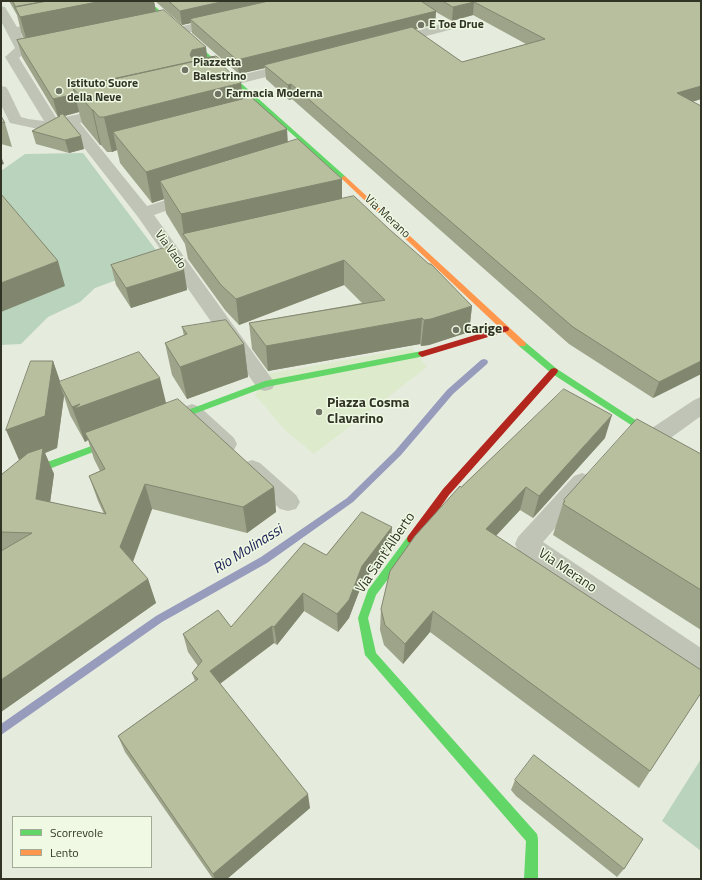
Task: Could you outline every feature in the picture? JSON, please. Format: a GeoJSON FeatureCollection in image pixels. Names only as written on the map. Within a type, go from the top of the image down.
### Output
{"type":"FeatureCollection","features":[{"type":"Feature","properties":{"kind":"main road","name":"Via Merano"},"geometry":{"type":"LineString","coordinates":[[145,4],[179,30],[214,68],[236,81],[275,115],[314,158],[379,209],[506,330],[627,432],[657,436],[701,462]]}},
{"type":"Feature","properties":{"kind":"main road"},"geometry":{"type":"LineString","coordinates":[[158,424],[265,384],[430,352],[506,330]]}},
{"type":"Feature","properties":{"kind":"main road","name":"Via Sant'Alberto"},"geometry":{"type":"LineString","coordinates":[[532,879],[532,839],[371,655],[362,618],[372,593],[446,492],[554,371]]}},
{"type":"Feature","properties":{"kind":"main road"},"geometry":{"type":"LineString","coordinates":[[1,492],[20,476],[130,435]]}},
{"type":"Feature","properties":{"kind":"street"},"geometry":{"type":"LineString","coordinates":[[145,4],[167,1]]}},
{"type":"Feature","properties":{"kind":"street"},"geometry":{"type":"LineString","coordinates":[[1,10],[8,24],[15,31],[22,49],[12,57],[53,124]]}},
{"type":"Feature","properties":{"kind":"street"},"geometry":{"type":"LineString","coordinates":[[179,30],[232,18]]}},
{"type":"Feature","properties":{"kind":"street"},"geometry":{"type":"LineString","coordinates":[[382,44],[449,26],[437,19]]}},
{"type":"Feature","properties":{"kind":"street"},"geometry":{"type":"LineString","coordinates":[[15,31],[63,21]]}},
{"type":"Feature","properties":{"kind":"street"},"geometry":{"type":"LineString","coordinates":[[153,24],[168,21]]}},
{"type":"Feature","properties":{"kind":"street"},"geometry":{"type":"LineString","coordinates":[[17,53],[62,43]]}},
{"type":"Feature","properties":{"kind":"street"},"geometry":{"type":"LineString","coordinates":[[197,90],[307,63]]}},
{"type":"Feature","properties":{"kind":"street"},"geometry":{"type":"LineString","coordinates":[[1,90],[15,120],[25,125],[34,126],[53,124],[122,108]]}},
{"type":"Feature","properties":{"kind":"street"},"geometry":{"type":"LineString","coordinates":[[260,119],[275,115]]}},
{"type":"Feature","properties":{"kind":"street","name":"Via Vado"},"geometry":{"type":"LineString","coordinates":[[70,120],[110,159],[144,213],[182,254],[265,384]]}},
{"type":"Feature","properties":{"kind":"street"},"geometry":{"type":"LineString","coordinates":[[8,130],[25,125]]}},
{"type":"Feature","properties":{"kind":"street"},"geometry":{"type":"LineString","coordinates":[[144,213],[210,191]]}},
{"type":"Feature","properties":{"kind":"street"},"geometry":{"type":"LineString","coordinates":[[356,214],[379,209]]}},
{"type":"Feature","properties":{"kind":"street"},"geometry":{"type":"LineString","coordinates":[[657,436],[701,405]]}},
{"type":"Feature","properties":{"kind":"street"},"geometry":{"type":"LineString","coordinates":[[192,412],[288,502]]}},
{"type":"Feature","properties":{"kind":"street","name":"Via Merano"},"geometry":{"type":"LineString","coordinates":[[598,463],[526,544],[701,663]]}},
{"type":"Feature","properties":{"kind":"shaded area"},"geometry":{"type":"Polygon","coordinates":[[[83,153],[165,262],[95,288],[80,302],[48,317],[21,344],[1,345],[1,171],[25,154],[83,153]]]}},
{"type":"Feature","properties":{"kind":"shaded area","name":"Piazza Cosma Clavarino"},"geometry":{"type":"Polygon","coordinates":[[[412,348],[427,367],[314,454],[285,430],[255,395],[268,374],[412,348]]]}},
{"type":"Feature","properties":{"kind":"shaded area"},"geometry":{"type":"Polygon","coordinates":[[[701,759],[701,851],[662,821],[701,759]]]}},
{"type":"Feature","properties":{"kind":"building"},"geometry":{"type":"Polygon","coordinates":[[[13,1],[47,1],[16,7],[13,1]]]}},
{"type":"Feature","properties":{"kind":"building"},"geometry":{"type":"Polygon","coordinates":[[[47,1],[102,1],[20,17],[15,7],[47,1]]]}},
{"type":"Feature","properties":{"kind":"building"},"geometry":{"type":"Polygon","coordinates":[[[169,1],[225,1],[180,11],[169,1]]]}},
{"type":"Feature","properties":{"kind":"building"},"geometry":{"type":"Polygon","coordinates":[[[269,1],[421,1],[436,11],[237,60],[190,19],[269,1]]]}},
{"type":"Feature","properties":{"kind":"building"},"geometry":{"type":"Polygon","coordinates":[[[443,1],[701,1],[701,86],[677,93],[701,106],[701,361],[659,382],[573,327],[291,84],[288,85],[264,65],[412,27],[462,62],[545,39],[474,2],[453,7],[443,1]]]}},
{"type":"Feature","properties":{"kind":"building"},"geometry":{"type":"Polygon","coordinates":[[[164,10],[206,47],[192,50],[190,55],[192,58],[199,59],[216,56],[222,61],[218,61],[214,57],[73,88],[75,94],[53,99],[17,40],[164,10]]]}},
{"type":"Feature","properties":{"kind":"building"},"geometry":{"type":"Polygon","coordinates":[[[214,57],[241,83],[104,117],[99,117],[73,88],[214,57]]]}},
{"type":"Feature","properties":{"kind":"building"},"geometry":{"type":"Polygon","coordinates":[[[251,97],[287,129],[146,172],[113,132],[251,97]]]}},
{"type":"Feature","properties":{"kind":"building"},"geometry":{"type":"Polygon","coordinates":[[[63,114],[81,136],[65,140],[32,131],[60,116],[59,115],[63,114]]]}},
{"type":"Feature","properties":{"kind":"building"},"geometry":{"type":"Polygon","coordinates":[[[1,116],[5,123],[1,122],[1,116]]]}},
{"type":"Feature","properties":{"kind":"building"},"geometry":{"type":"Polygon","coordinates":[[[298,139],[342,179],[181,214],[160,181],[298,139]]]}},
{"type":"Feature","properties":{"kind":"building"},"geometry":{"type":"Polygon","coordinates":[[[1,194],[58,261],[1,283],[1,194]]]}},
{"type":"Feature","properties":{"kind":"building"},"geometry":{"type":"Polygon","coordinates":[[[354,196],[389,229],[429,264],[431,264],[472,306],[431,319],[424,320],[422,318],[266,346],[249,323],[385,300],[344,260],[236,299],[221,285],[183,234],[354,196]]]}},
{"type":"Feature","properties":{"kind":"building"},"geometry":{"type":"Polygon","coordinates":[[[167,247],[184,270],[126,288],[111,265],[167,247]]]}},
{"type":"Feature","properties":{"kind":"building"},"geometry":{"type":"Polygon","coordinates":[[[226,320],[244,344],[180,367],[165,343],[187,334],[182,327],[226,320]]]}},
{"type":"Feature","properties":{"kind":"building"},"geometry":{"type":"Polygon","coordinates":[[[139,352],[160,378],[74,409],[80,404],[72,407],[59,382],[139,352]]]}},
{"type":"Feature","properties":{"kind":"building"},"geometry":{"type":"Polygon","coordinates":[[[31,361],[53,361],[45,416],[6,430],[31,361]]]}},
{"type":"Feature","properties":{"kind":"building"},"geometry":{"type":"Polygon","coordinates":[[[564,389],[612,415],[539,496],[526,487],[486,529],[701,670],[701,693],[650,771],[433,611],[405,644],[385,625],[381,609],[390,571],[415,536],[460,486],[461,487],[564,389]]]}},
{"type":"Feature","properties":{"kind":"building"},"geometry":{"type":"Polygon","coordinates":[[[178,399],[274,487],[243,507],[145,484],[120,547],[148,579],[1,680],[1,551],[32,533],[1,532],[1,475],[28,453],[43,448],[36,499],[106,514],[89,476],[105,469],[85,433],[178,399]]]}},
{"type":"Feature","properties":{"kind":"building"},"geometry":{"type":"Polygon","coordinates":[[[637,419],[701,454],[701,590],[563,504],[565,501],[564,500],[637,419]]]}},
{"type":"Feature","properties":{"kind":"building"},"geometry":{"type":"Polygon","coordinates":[[[362,512],[392,527],[362,566],[349,600],[337,614],[303,593],[274,627],[272,626],[210,671],[308,794],[213,874],[118,736],[198,679],[192,673],[202,661],[183,634],[218,610],[231,627],[304,543],[326,555],[362,512]]]}},
{"type":"Feature","properties":{"kind":"building"},"geometry":{"type":"Polygon","coordinates":[[[534,755],[643,839],[624,869],[515,780],[534,755]]]}},
{"type":"Feature","properties":{"kind":"waterway","name":"Rio Molinassi"},"geometry":{"type":"LineString","coordinates":[[1,730],[159,619],[264,560],[350,500],[398,453],[450,392],[484,362]]}},
{"type":"Feature","properties":{"kind":"traffic: fast"},"geometry":{"type":"LineString","coordinates":[[146,1],[344,178]]}},
{"type":"Feature","properties":{"kind":"traffic: fast"},"geometry":{"type":"LineString","coordinates":[[522,344],[554,371],[634,423],[701,462]]}},
{"type":"Feature","properties":{"kind":"traffic: fast"},"geometry":{"type":"LineString","coordinates":[[164,422],[265,384],[422,354]]}},
{"type":"Feature","properties":{"kind":"traffic: fast"},"geometry":{"type":"LineString","coordinates":[[1,492],[20,476],[119,439]]}},
{"type":"Feature","properties":{"kind":"traffic: fast"},"geometry":{"type":"LineString","coordinates":[[412,539],[372,593],[363,618],[371,655],[532,839],[531,879]]}},
{"type":"Feature","properties":{"kind":"traffic: slow"},"geometry":{"type":"LineString","coordinates":[[344,178],[522,344]]}},
{"type":"Feature","properties":{"kind":"traffic: jam"},"geometry":{"type":"LineString","coordinates":[[422,354],[505,329]]}},
{"type":"Feature","properties":{"kind":"traffic: jam"},"geometry":{"type":"LineString","coordinates":[[412,539],[446,492],[554,371]]}},
{"type":"Feature","properties":{"kind":"place","name":"E Toe Drue"},"geometry":{"type":"Point","coordinates":[421,25]}},
{"type":"Feature","properties":{"kind":"place","name":"Piazzetta Balestrino"},"geometry":{"type":"Point","coordinates":[185,70]}},
{"type":"Feature","properties":{"kind":"place","name":"Istituto Suore della Neve"},"geometry":{"type":"Point","coordinates":[59,91]}},
{"type":"Feature","properties":{"kind":"place","name":"Farmacia Moderna"},"geometry":{"type":"Point","coordinates":[218,94]}},
{"type":"Feature","properties":{"kind":"place","name":"Carige"},"geometry":{"type":"Point","coordinates":[456,330]}},
{"type":"Feature","properties":{"kind":"place","name":"Piazza Cosma Clavarino"},"geometry":{"type":"Point","coordinates":[319,412]}}]}
